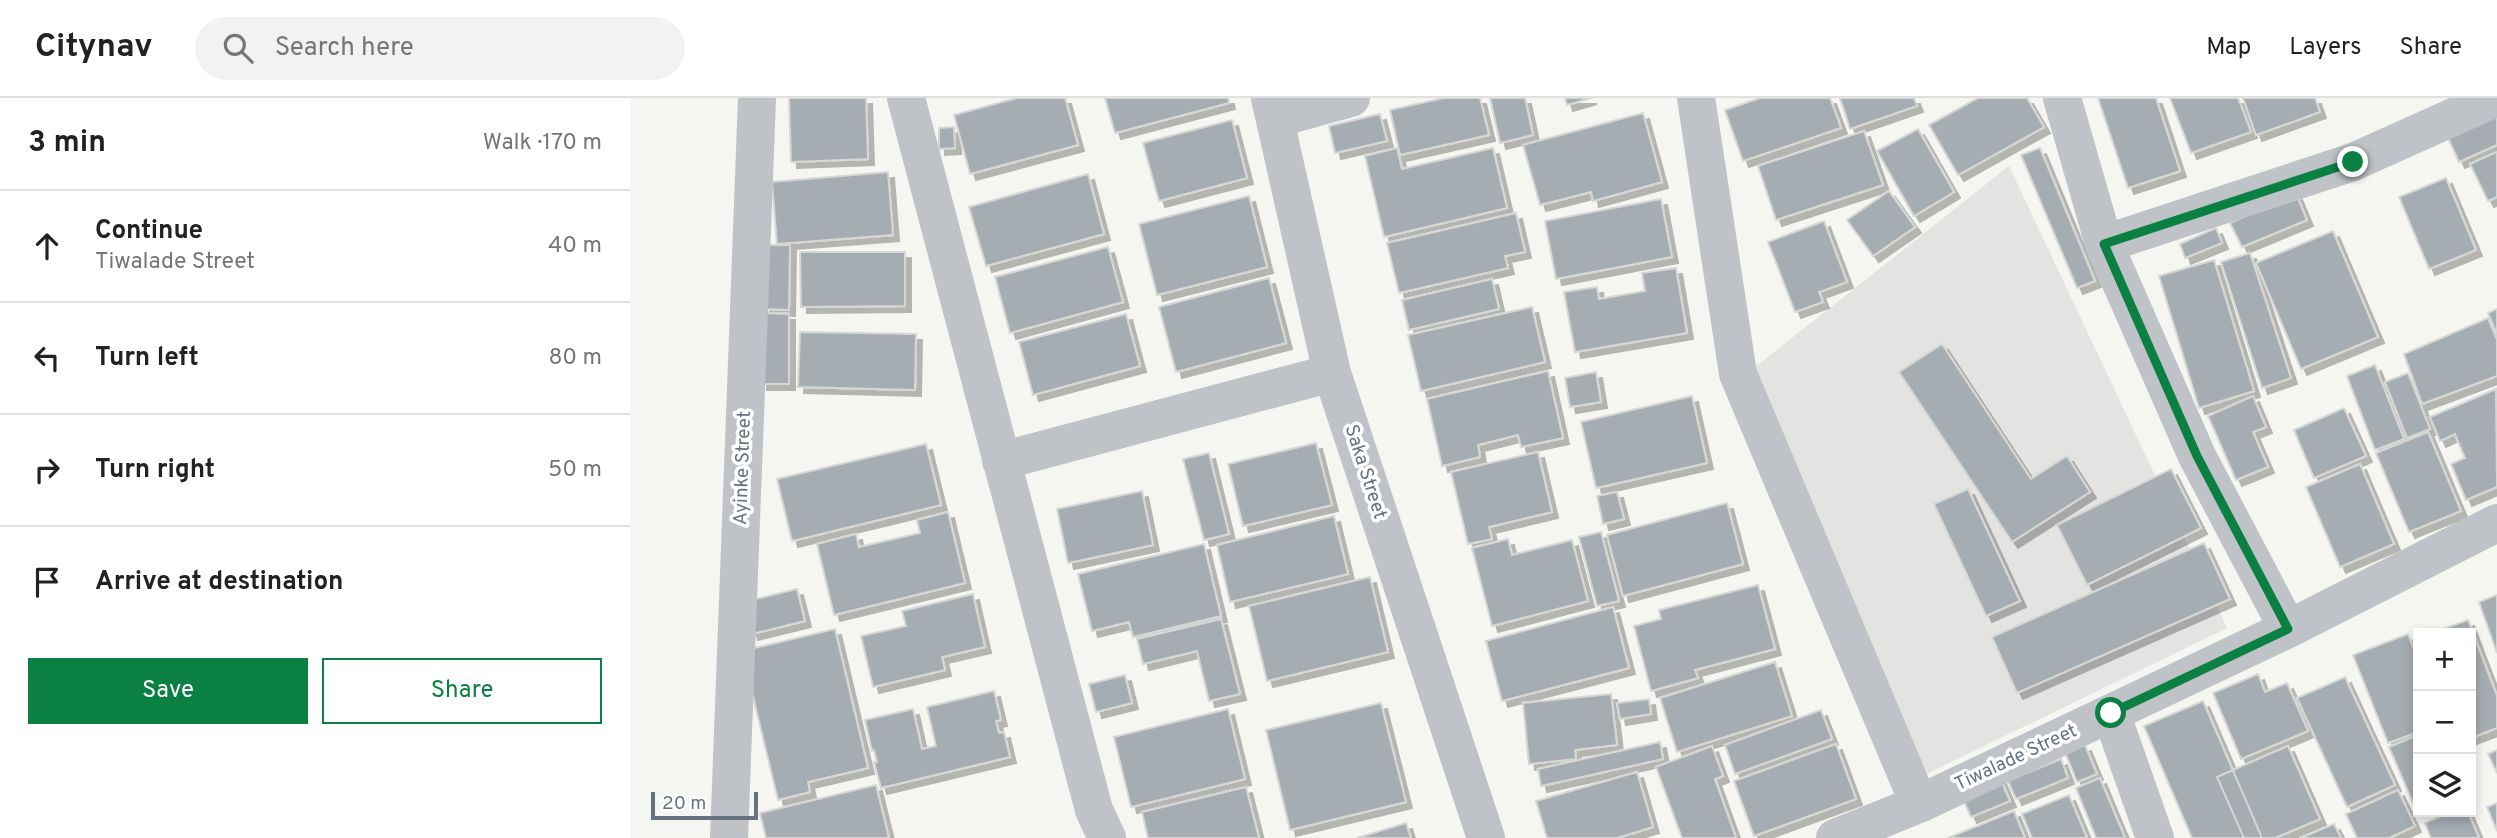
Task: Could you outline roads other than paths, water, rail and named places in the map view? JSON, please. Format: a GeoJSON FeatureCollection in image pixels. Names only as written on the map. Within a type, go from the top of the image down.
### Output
{"type":"FeatureCollection","features":[{"type":"Feature","properties":{"kind":"street","name":"Ayinke Street"},"geometry":{"type":"LineString","coordinates":[[729,838],[757,98]]}},
{"type":"Feature","properties":{"kind":"street"},"geometry":{"type":"LineString","coordinates":[[906,98],[1094,810],[1107,838]]}},
{"type":"Feature","properties":{"kind":"street"},"geometry":{"type":"LineString","coordinates":[[1273,109],[1350,98]]}},
{"type":"Feature","properties":{"kind":"street"},"geometry":{"type":"LineString","coordinates":[[1696,98],[1738,374],[1919,804]]}},
{"type":"Feature","properties":{"kind":"street"},"geometry":{"type":"LineString","coordinates":[[2062,98],[2104,244],[2197,456],[2288,629]]}},
{"type":"Feature","properties":{"kind":"street"},"geometry":{"type":"LineString","coordinates":[[2104,244],[2353,162],[2496,98]]}},
{"type":"Feature","properties":{"kind":"street","name":"Saka Street"},"geometry":{"type":"LineString","coordinates":[[1273,109],[1332,373],[1486,838]]}},
{"type":"Feature","properties":{"kind":"street"},"geometry":{"type":"LineString","coordinates":[[1001,461],[1332,373]]}},
{"type":"Feature","properties":{"kind":"street","name":"Tiwalade Street"},"geometry":{"type":"LineString","coordinates":[[1835,838],[1919,804],[2288,629],[2497,523]]}},
{"type":"Feature","properties":{"kind":"street"},"geometry":{"type":"LineString","coordinates":[[2111,713],[2155,838]]}}]}
